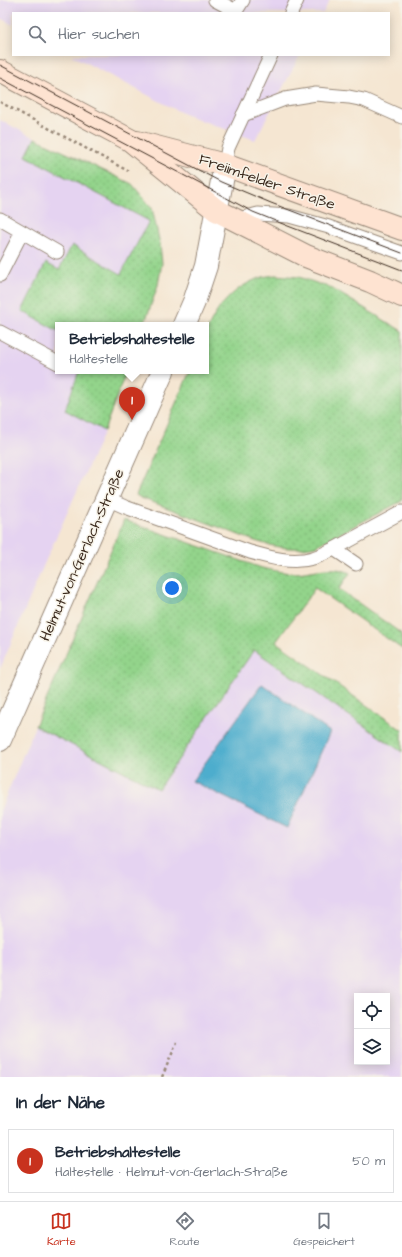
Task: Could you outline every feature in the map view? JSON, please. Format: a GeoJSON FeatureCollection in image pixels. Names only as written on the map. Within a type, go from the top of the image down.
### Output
{"type":"FeatureCollection","features":[{"type":"Feature","properties":{"kind":"street","name":"Freiimfelder Straße"},"geometry":{"type":"LineString","coordinates":[[0,71],[130,140],[225,215],[306,256],[370,281],[402,296]]}},
{"type":"Feature","properties":{"kind":"street","name":"Freiimfelder Straße"},"geometry":{"type":"LineString","coordinates":[[130,140],[225,165],[402,229]]}},
{"type":"Feature","properties":{"kind":"street"},"geometry":{"type":"LineString","coordinates":[[185,322],[194,302],[206,266],[210,240],[225,215],[225,165]]}},
{"type":"Feature","properties":{"kind":"street","name":"Helmut-von-Gerlach-Straße"},"geometry":{"type":"LineString","coordinates":[[0,740],[162,374]]}},
{"type":"Feature","properties":{"kind":"lane"},"geometry":{"type":"LineString","coordinates":[[216,0],[236,11],[243,0]]}},
{"type":"Feature","properties":{"kind":"lane"},"geometry":{"type":"LineString","coordinates":[[291,12],[297,0]]}},
{"type":"Feature","properties":{"kind":"lane"},"geometry":{"type":"LineString","coordinates":[[225,165],[228,148],[271,56]]}},
{"type":"Feature","properties":{"kind":"lane"},"geometry":{"type":"LineString","coordinates":[[243,115],[285,99],[316,94],[364,100],[402,117]]}},
{"type":"Feature","properties":{"kind":"lane"},"geometry":{"type":"LineString","coordinates":[[225,215],[258,214],[289,216],[329,227],[402,253]]}},
{"type":"Feature","properties":{"kind":"lane"},"geometry":{"type":"LineString","coordinates":[[0,219],[57,252]]}},
{"type":"Feature","properties":{"kind":"lane"},"geometry":{"type":"LineString","coordinates":[[0,275],[22,232]]}},
{"type":"Feature","properties":{"kind":"lane"},"geometry":{"type":"LineString","coordinates":[[0,332],[55,361]]}},
{"type":"Feature","properties":{"kind":"lane"},"geometry":{"type":"LineString","coordinates":[[107,499],[125,508],[250,552],[267,557],[300,561],[315,558],[334,549],[402,512]]}},
{"type":"Feature","properties":{"kind":"lane"},"geometry":{"type":"LineString","coordinates":[[334,549],[356,564]]}},
{"type":"Feature","properties":{"kind":"path"},"geometry":{"type":"LineString","coordinates":[[0,102],[129,172]]}},
{"type":"Feature","properties":{"kind":"path"},"geometry":{"type":"LineString","coordinates":[[162,1077],[177,1042]]}},
{"type":"Feature","properties":{"kind":"shaded area"},"geometry":{"type":"Polygon","coordinates":[[[0,0],[330,0],[324,12],[12,12],[12,24],[0,18],[0,0]]]}},
{"type":"Feature","properties":{"kind":"shaded area"},"geometry":{"type":"Polygon","coordinates":[[[73,56],[299,56],[255,140],[184,114],[73,56]]]}},
{"type":"Feature","properties":{"kind":"shaded area"},"geometry":{"type":"Polygon","coordinates":[[[0,120],[132,184],[152,208],[160,244],[162,263],[158,285],[145,322],[55,322],[55,374],[125,374],[104,431],[45,562],[0,669],[0,120]]]}},
{"type":"Feature","properties":{"kind":"shaded area"},"geometry":{"type":"Polygon","coordinates":[[[254,650],[402,752],[402,1077],[0,1077],[0,811],[35,726],[158,789],[254,650]]]}},
{"type":"Feature","properties":{"kind":"green space"},"geometry":{"type":"Polygon","coordinates":[[[35,138],[132,184],[152,208],[160,244],[162,263],[158,285],[145,322],[55,322],[55,329],[22,311],[46,263],[59,270],[72,245],[121,274],[149,221],[26,156],[35,138]]]}},
{"type":"Feature","properties":{"kind":"green space"},"geometry":{"type":"Polygon","coordinates":[[[275,275],[299,277],[331,288],[402,331],[402,501],[316,546],[290,548],[265,544],[136,495],[189,374],[209,374],[209,327],[214,316],[220,307],[234,293],[242,287],[262,277],[275,275]]]}},
{"type":"Feature","properties":{"kind":"green space"},"geometry":{"type":"Polygon","coordinates":[[[78,374],[125,374],[104,431],[65,410],[78,374]]]}},
{"type":"Feature","properties":{"kind":"green space"},"geometry":{"type":"Polygon","coordinates":[[[124,520],[262,568],[291,573],[336,569],[350,573],[339,589],[402,634],[402,649],[315,588],[276,642],[402,730],[402,752],[254,650],[158,789],[35,726],[124,520]]]}},
{"type":"Feature","properties":{"kind":"water"},"geometry":{"type":"Polygon","coordinates":[[[262,684],[330,732],[287,828],[192,781],[262,684]]]}},
{"type":"Feature","properties":{"kind":"tram line"},"geometry":{"type":"LineString","coordinates":[[0,65],[221,182],[271,203],[402,253]]}},
{"type":"Feature","properties":{"kind":"tram line"},"geometry":{"type":"LineString","coordinates":[[0,78],[253,212],[402,270]]}},
{"type":"Feature","properties":{"kind":"place","name":"Betriebshaltestelle"},"geometry":{"type":"Point","coordinates":[132,420]}}]}
